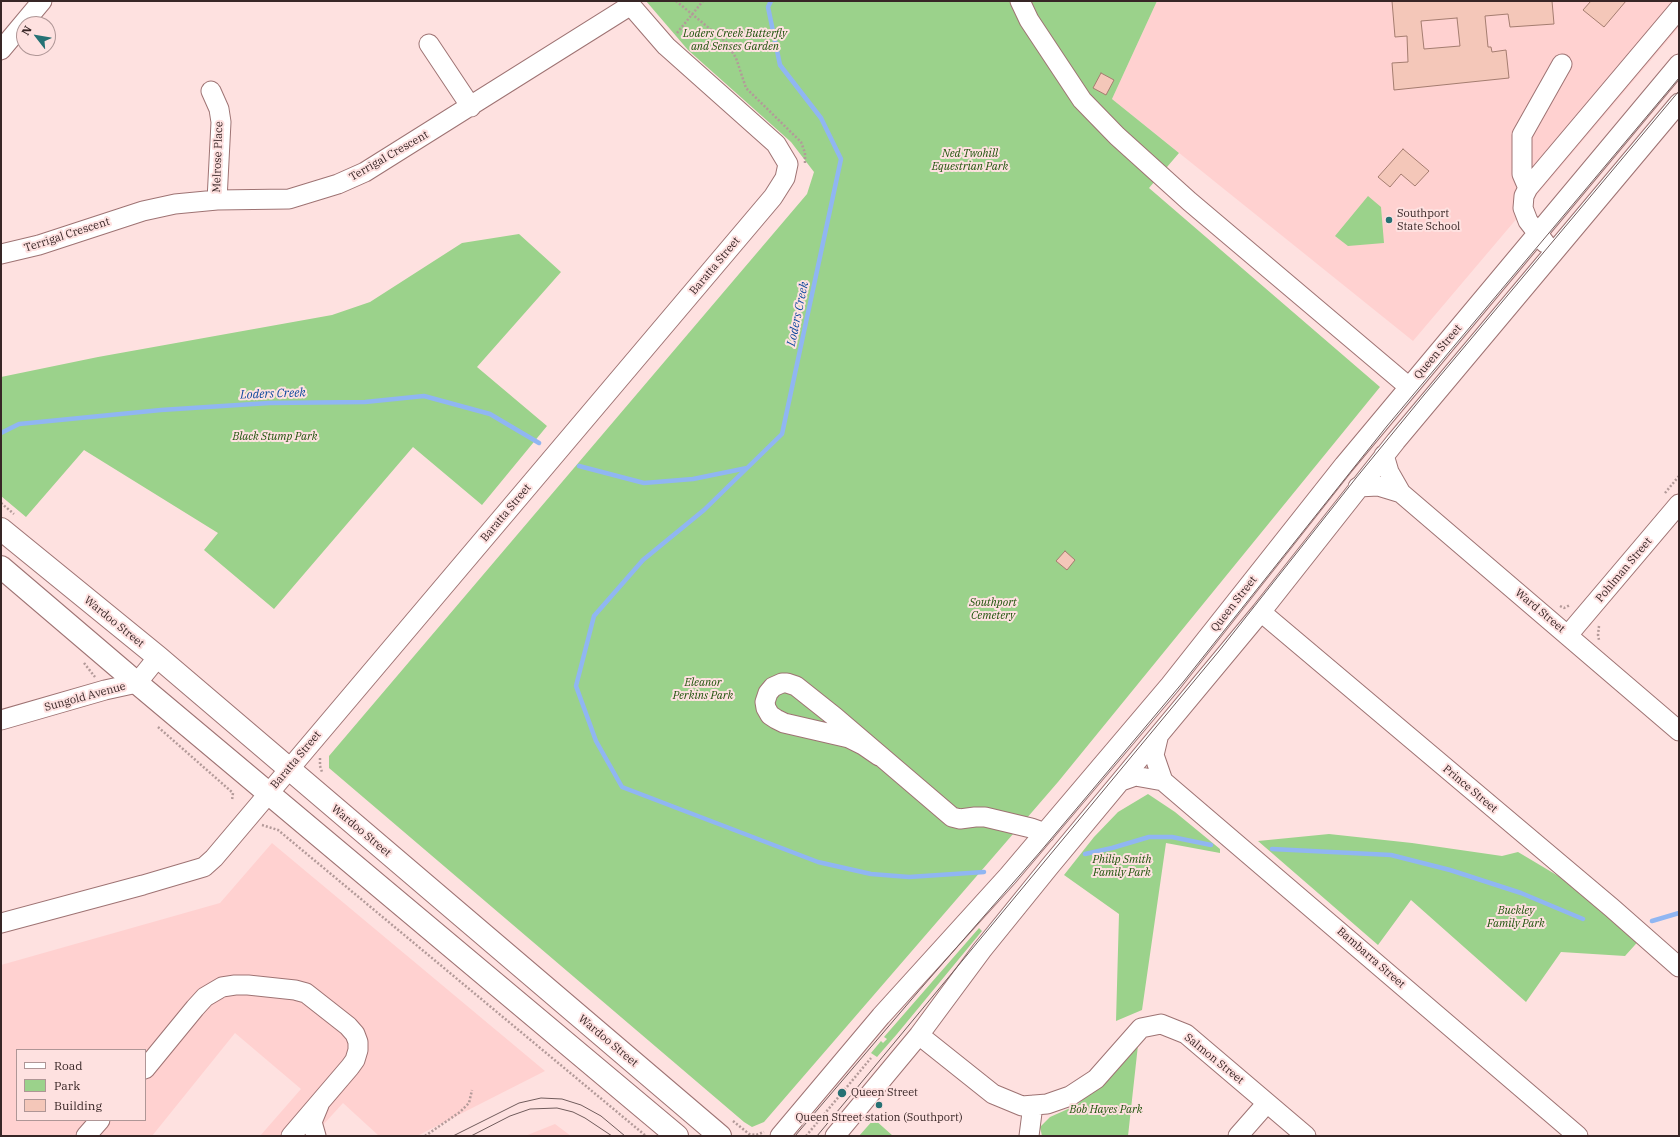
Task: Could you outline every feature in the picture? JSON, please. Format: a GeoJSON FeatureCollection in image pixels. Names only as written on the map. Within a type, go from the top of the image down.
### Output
{"type":"FeatureCollection","features":[{"type":"Feature","properties":{"kind":"main road","name":"Wardoo Street"},"geometry":{"type":"LineString","coordinates":[[1,529],[158,657],[288,770],[724,1127]]}},
{"type":"Feature","properties":{"kind":"main road"},"geometry":{"type":"LineString","coordinates":[[1,567],[677,1136]]}},
{"type":"Feature","properties":{"kind":"street"},"geometry":{"type":"LineString","coordinates":[[1,50],[42,1]]}},
{"type":"Feature","properties":{"kind":"street"},"geometry":{"type":"LineString","coordinates":[[1020,1],[1029,20],[1082,100],[1117,136],[1189,201],[1409,386]]}},
{"type":"Feature","properties":{"kind":"street","name":"Baratta Street"},"geometry":{"type":"LineString","coordinates":[[1,923],[204,867],[214,858],[773,197],[785,178],[788,164],[776,144],[666,46],[629,3]]}},
{"type":"Feature","properties":{"kind":"street","name":"Terrigal Crescent"},"geometry":{"type":"LineString","coordinates":[[1,254],[39,246],[142,211],[175,204],[217,200],[289,199],[338,184],[365,172],[471,106],[629,3]]}},
{"type":"Feature","properties":{"kind":"street"},"geometry":{"type":"LineString","coordinates":[[1555,252],[1537,234],[1528,221],[1523,208],[1524,196],[1528,188],[1679,9]]}},
{"type":"Feature","properties":{"kind":"street"},"geometry":{"type":"LineString","coordinates":[[429,44],[471,106]]}},
{"type":"Feature","properties":{"kind":"street"},"geometry":{"type":"LineString","coordinates":[[1528,188],[1522,174],[1522,136],[1562,64]]}},
{"type":"Feature","properties":{"kind":"street","name":"Queen Street"},"geometry":{"type":"LineString","coordinates":[[774,1133],[971,917],[1045,833],[1170,684],[1409,386],[1679,64]]}},
{"type":"Feature","properties":{"kind":"street","name":"Melrose Place"},"geometry":{"type":"LineString","coordinates":[[211,91],[219,109],[221,122],[217,200]]}},
{"type":"Feature","properties":{"kind":"street"},"geometry":{"type":"LineString","coordinates":[[835,1136],[919,1035],[982,950],[1050,866],[1158,738],[1261,612],[1384,455],[1679,103]]}},
{"type":"Feature","properties":{"kind":"street","name":"Ward Street"},"geometry":{"type":"LineString","coordinates":[[1384,455],[1389,472],[1401,493],[1679,731]]}},
{"type":"Feature","properties":{"kind":"street","name":"Ward Street"},"geometry":{"type":"LineString","coordinates":[[1358,487],[1378,486],[1401,493]]}},
{"type":"Feature","properties":{"kind":"street","name":"Pohlman Street"},"geometry":{"type":"LineString","coordinates":[[1568,635],[1672,499]]}},
{"type":"Feature","properties":{"kind":"street","name":"Prince Street"},"geometry":{"type":"LineString","coordinates":[[1261,612],[1612,908],[1679,967]]}},
{"type":"Feature","properties":{"kind":"street","name":"Sungold Avenue"},"geometry":{"type":"LineString","coordinates":[[1,720],[105,690],[137,683],[158,657]]}},
{"type":"Feature","properties":{"kind":"street"},"geometry":{"type":"LineString","coordinates":[[879,756],[864,744],[850,738],[784,723],[776,719],[770,715],[766,708],[765,702],[768,693],[773,687],[780,684],[794,684],[954,818],[960,819],[975,816],[985,817],[1031,828],[1045,833]]}},
{"type":"Feature","properties":{"kind":"street"},"geometry":{"type":"LineString","coordinates":[[1121,781],[1135,776],[1163,781],[1154,754],[1158,738]]}},
{"type":"Feature","properties":{"kind":"street","name":"Bambarra Street"},"geometry":{"type":"LineString","coordinates":[[1163,781],[1578,1136]]}},
{"type":"Feature","properties":{"kind":"street"},"geometry":{"type":"LineString","coordinates":[[146,1067],[196,1008],[213,992],[222,987],[235,985],[300,991],[314,999],[344,1022],[355,1034],[358,1042],[358,1050],[355,1060],[291,1136]]}},
{"type":"Feature","properties":{"kind":"street","name":"Salmon Street"},"geometry":{"type":"LineString","coordinates":[[919,1035],[993,1094],[1022,1106],[1047,1104],[1077,1092],[1096,1079],[1141,1028],[1161,1024],[1186,1034],[1306,1136]]}},
{"type":"Feature","properties":{"kind":"street"},"geometry":{"type":"LineString","coordinates":[[316,1136],[312,1122],[320,1102]]}},
{"type":"Feature","properties":{"kind":"street"},"geometry":{"type":"LineString","coordinates":[[1238,1136],[1267,1103]]}},
{"type":"Feature","properties":{"kind":"street"},"geometry":{"type":"LineString","coordinates":[[1029,1136],[1033,1105]]}},
{"type":"Feature","properties":{"kind":"street"},"geometry":{"type":"LineString","coordinates":[[86,1136],[99,1121]]}},
{"type":"Feature","properties":{"kind":"path"},"geometry":{"type":"LineString","coordinates":[[676,1],[726,42],[736,58],[746,88],[801,142],[805,154],[806,170]]}},
{"type":"Feature","properties":{"kind":"path"},"geometry":{"type":"LineString","coordinates":[[666,46],[703,1]]}},
{"type":"Feature","properties":{"kind":"path"},"geometry":{"type":"LineString","coordinates":[[1672,499],[1679,476]]}},
{"type":"Feature","properties":{"kind":"path"},"geometry":{"type":"LineString","coordinates":[[1554,601],[1564,608],[1569,606],[1574,600]]}},
{"type":"Feature","properties":{"kind":"path"},"geometry":{"type":"LineString","coordinates":[[1600,624],[1598,635],[1600,641]]}},
{"type":"Feature","properties":{"kind":"path"},"geometry":{"type":"LineString","coordinates":[[322,774],[320,757],[323,752]]}},
{"type":"Feature","properties":{"kind":"path"},"geometry":{"type":"LineString","coordinates":[[262,825],[278,830],[646,1136]]}},
{"type":"Feature","properties":{"kind":"path"},"geometry":{"type":"LineString","coordinates":[[806,1136],[871,1058]]}},
{"type":"Feature","properties":{"kind":"path"},"geometry":{"type":"LineString","coordinates":[[425,1136],[460,1112],[469,1103],[472,1090]]}},
{"type":"Feature","properties":{"kind":"path"},"geometry":{"type":"LineString","coordinates":[[724,1127],[756,1135],[774,1133]]}},
{"type":"Feature","properties":{"kind":"shaded area","name":"Southport State School"},"geometry":{"type":"Polygon","coordinates":[[[1157,1],[1679,1],[1679,27],[1413,341],[1112,99],[1157,1]]]}},
{"type":"Feature","properties":{"kind":"shaded area"},"geometry":{"type":"Polygon","coordinates":[[[272,843],[545,1071],[417,1136],[379,1136],[343,1103],[313,1136],[260,1136],[301,1089],[235,1033],[152,1136],[1,1136],[1,965],[220,903],[272,843]]]}},
{"type":"Feature","properties":{"kind":"shaded area"},"geometry":{"type":"Polygon","coordinates":[[[555,1124],[571,1136],[525,1136],[555,1124]]]}},
{"type":"Feature","properties":{"kind":"green space"},"geometry":{"type":"Polygon","coordinates":[[[646,1],[1157,1],[1112,99],[1179,153],[1149,188],[1380,387],[1058,782],[764,1122],[752,1127],[744,1122],[329,768],[329,756],[807,194],[814,172],[791,142],[688,50],[646,1]]]}},
{"type":"Feature","properties":{"kind":"green space"},"geometry":{"type":"Polygon","coordinates":[[[1368,196],[1381,207],[1384,243],[1348,246],[1335,236],[1368,196]]]}},
{"type":"Feature","properties":{"kind":"green space","name":"Black Stump Park"},"geometry":{"type":"Polygon","coordinates":[[[519,234],[561,272],[477,367],[547,426],[482,505],[413,447],[274,609],[204,550],[218,533],[84,450],[26,517],[1,496],[1,377],[98,357],[332,315],[370,302],[462,243],[519,234]]]}},
{"type":"Feature","properties":{"kind":"green space","name":"Philip Smith Family Park"},"geometry":{"type":"Polygon","coordinates":[[[1148,794],[1175,812],[1220,849],[1220,853],[1166,843],[1142,1010],[1116,1021],[1119,914],[1064,875],[1094,837],[1118,812],[1148,794]]]}},
{"type":"Feature","properties":{"kind":"green space","name":"Buckley Family Park"},"geometry":{"type":"Polygon","coordinates":[[[1329,834],[1412,843],[1502,856],[1518,852],[1612,908],[1643,936],[1625,956],[1561,952],[1526,1002],[1411,900],[1378,945],[1258,841],[1329,834]]]}},
{"type":"Feature","properties":{"kind":"green space"},"geometry":{"type":"Polygon","coordinates":[[[979,928],[982,931],[897,1034],[877,1057],[871,1053],[881,1041],[883,1043],[887,1039],[884,1037],[979,928]]]}},
{"type":"Feature","properties":{"kind":"green space","name":"Bob Hayes Park"},"geometry":{"type":"Polygon","coordinates":[[[1138,1045],[1128,1136],[1042,1136],[1040,1127],[1050,1117],[1077,1105],[1118,1062],[1138,1045]]]}},
{"type":"Feature","properties":{"kind":"green space"},"geometry":{"type":"Polygon","coordinates":[[[874,1119],[893,1136],[859,1136],[874,1119]]]}},
{"type":"Feature","properties":{"kind":"building"},"geometry":{"type":"Polygon","coordinates":[[[1392,1],[1552,1],[1554,24],[1510,27],[1508,14],[1485,16],[1488,47],[1491,47],[1492,52],[1506,50],[1509,78],[1394,90],[1392,63],[1408,62],[1407,36],[1395,37],[1392,1]],[[1457,18],[1421,21],[1424,49],[1460,46],[1457,18]]]}},
{"type":"Feature","properties":{"kind":"building"},"geometry":{"type":"Polygon","coordinates":[[[1591,1],[1626,1],[1604,27],[1583,10],[1591,1]]]}},
{"type":"Feature","properties":{"kind":"building"},"geometry":{"type":"Polygon","coordinates":[[[1101,73],[1114,80],[1106,95],[1093,88],[1101,73]]]}},
{"type":"Feature","properties":{"kind":"building"},"geometry":{"type":"Polygon","coordinates":[[[1403,149],[1429,171],[1415,186],[1401,174],[1390,187],[1378,177],[1403,149]]]}},
{"type":"Feature","properties":{"kind":"building"},"geometry":{"type":"Polygon","coordinates":[[[1065,551],[1075,560],[1067,570],[1056,561],[1065,551]]]}},
{"type":"Feature","properties":{"kind":"waterway"},"geometry":{"type":"LineString","coordinates":[[771,1],[768,7],[780,65],[821,118],[841,159],[782,434],[704,510],[643,560],[594,616],[576,686],[596,741],[622,787],[818,862],[871,874],[909,877],[984,872]]}},
{"type":"Feature","properties":{"kind":"waterway","name":"Loders Creek"},"geometry":{"type":"LineString","coordinates":[[1,433],[19,424],[161,410],[269,403],[365,402],[424,396],[490,414],[539,443]]}},
{"type":"Feature","properties":{"kind":"waterway","name":"Loders Creek"},"geometry":{"type":"LineString","coordinates":[[579,466],[644,483],[693,479],[747,468]]}},
{"type":"Feature","properties":{"kind":"waterway"},"geometry":{"type":"LineString","coordinates":[[1085,854],[1149,837],[1172,837],[1211,845]]}},
{"type":"Feature","properties":{"kind":"waterway"},"geometry":{"type":"LineString","coordinates":[[1272,849],[1391,855],[1450,870],[1521,893],[1583,919]]}},
{"type":"Feature","properties":{"kind":"waterway"},"geometry":{"type":"LineString","coordinates":[[1652,921],[1679,913]]}},
{"type":"Feature","properties":{"kind":"tram line"},"geometry":{"type":"LineString","coordinates":[[795,1136],[1040,852],[1184,681],[1387,426],[1679,78]]}},
{"type":"Feature","properties":{"kind":"tram line"},"geometry":{"type":"LineString","coordinates":[[817,1136],[1219,651],[1424,395],[1679,91]]}},
{"type":"Feature","properties":{"kind":"tram line"},"geometry":{"type":"LineString","coordinates":[[453,1136],[519,1103],[541,1098],[562,1099],[581,1105],[601,1116],[625,1136]]}},
{"type":"Feature","properties":{"kind":"tram line"},"geometry":{"type":"LineString","coordinates":[[471,1136],[510,1116],[530,1109],[557,1108],[573,1112],[585,1118],[612,1136]]}},
{"type":"Feature","properties":{"kind":"place","name":"Southport State School"},"geometry":{"type":"Point","coordinates":[1389,220]}},
{"type":"Feature","properties":{"kind":"place","name":"Queen Street"},"geometry":{"type":"Point","coordinates":[842,1093]}},
{"type":"Feature","properties":{"kind":"place","name":"Queen Street station (Southport)"},"geometry":{"type":"Point","coordinates":[879,1105]}},
{"type":"Feature","properties":{"kind":"park label","name":"Loders Creek Butterfly and Senses Garden"},"geometry":{"type":"Point","coordinates":[735,40]}},
{"type":"Feature","properties":{"kind":"park label","name":"Ned Twohill Equestrian Park"},"geometry":{"type":"Point","coordinates":[970,160]}},
{"type":"Feature","properties":{"kind":"park label","name":"Southport Cemetery"},"geometry":{"type":"Point","coordinates":[993,609]}},
{"type":"Feature","properties":{"kind":"park label","name":"Eleanor Perkins Park"},"geometry":{"type":"Point","coordinates":[703,689]}}]}
